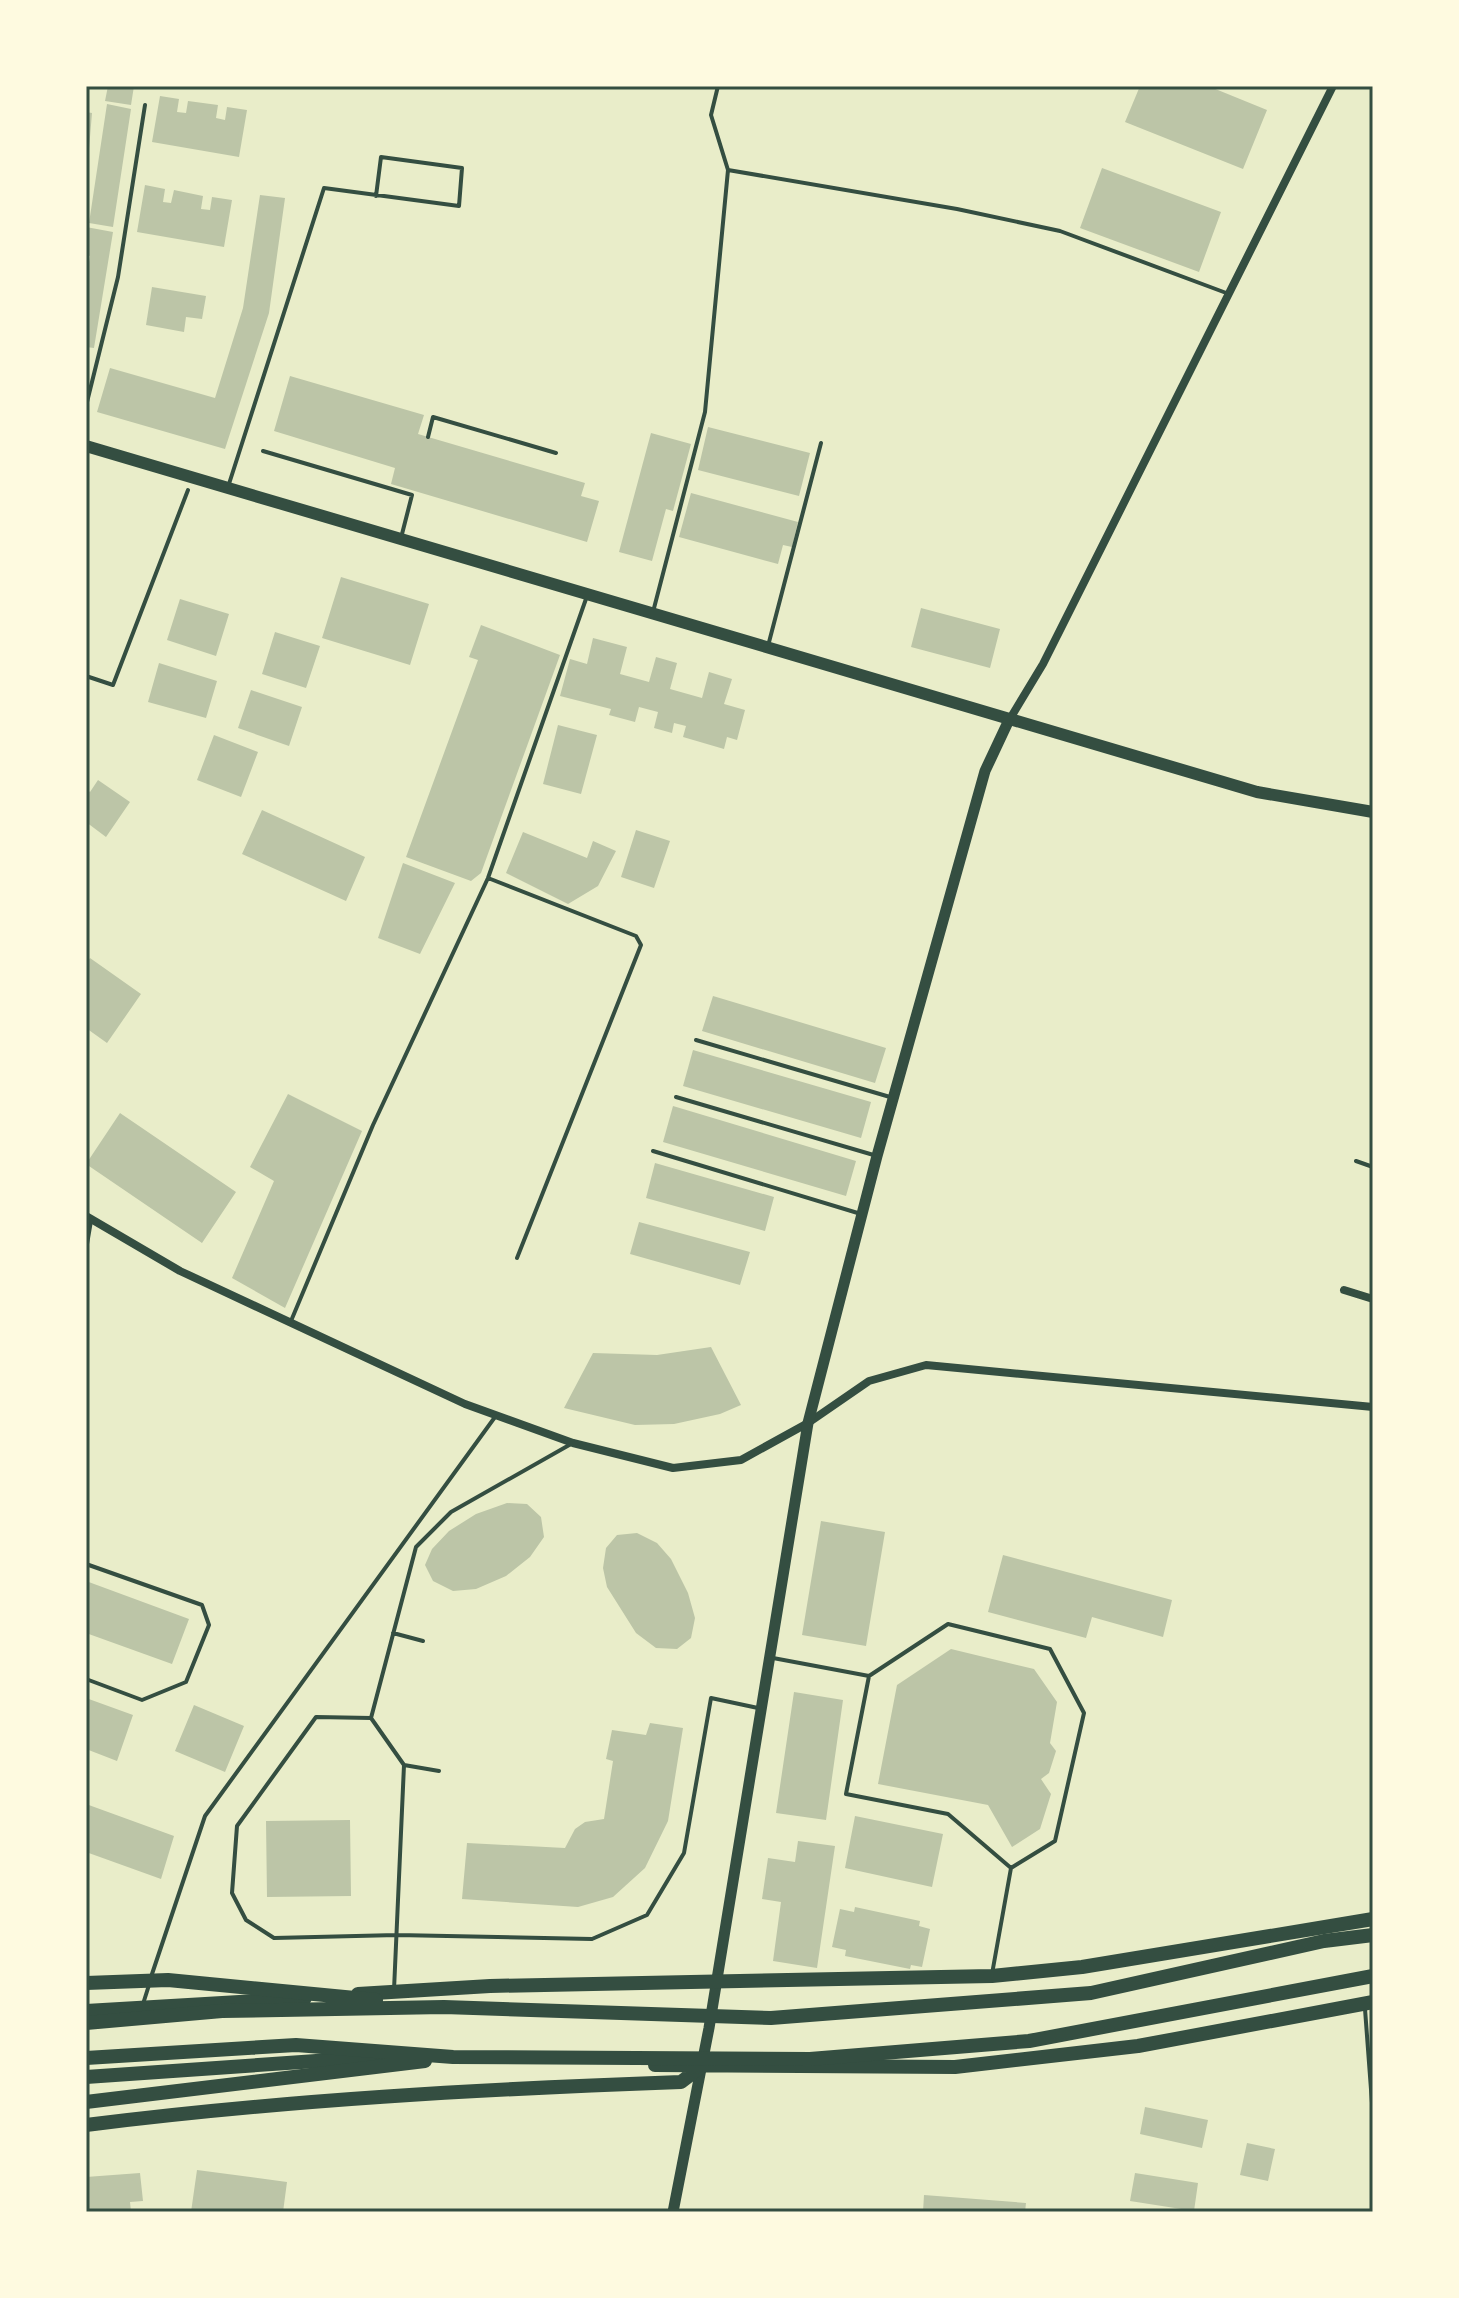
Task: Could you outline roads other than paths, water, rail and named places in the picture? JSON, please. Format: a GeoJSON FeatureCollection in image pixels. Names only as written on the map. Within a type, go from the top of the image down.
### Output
{"type":"FeatureCollection","features":[{"type":"Feature","properties":{"kind":"main road"},"geometry":{"type":"LineString","coordinates":[[86,446],[1008,722],[1257,792],[1373,812]]}},
{"type":"Feature","properties":{"kind":"main road"},"geometry":{"type":"LineString","coordinates":[[86,2011],[394,1992],[992,1976],[1082,1967],[1373,1919]]}},
{"type":"Feature","properties":{"kind":"main road"},"geometry":{"type":"LineString","coordinates":[[86,2023],[222,2011],[444,2007],[771,2018],[1091,1993],[1324,1941],[1373,1935]]}},
{"type":"Feature","properties":{"kind":"main road"},"geometry":{"type":"LineString","coordinates":[[86,2058],[296,2045],[453,2057],[810,2059],[1029,2041],[1373,1976]]}},
{"type":"Feature","properties":{"kind":"main road"},"geometry":{"type":"LineString","coordinates":[[86,1983],[168,1980],[444,2007]]}},
{"type":"Feature","properties":{"kind":"main road"},"geometry":{"type":"LineString","coordinates":[[86,2077],[360,2058],[702,2066],[955,2067],[1138,2046],[1369,2002]]}},
{"type":"Feature","properties":{"kind":"main road"},"geometry":{"type":"LineString","coordinates":[[86,2102],[453,2057]]}},
{"type":"Feature","properties":{"kind":"main road"},"geometry":{"type":"LineString","coordinates":[[86,2125],[483,2089],[681,2082],[702,2066]]}},
{"type":"Feature","properties":{"kind":"main road"},"geometry":{"type":"LineString","coordinates":[[149,2073],[150,2117]]}},
{"type":"Feature","properties":{"kind":"street"},"geometry":{"type":"LineString","coordinates":[[673,2212],[717,1981],[767,1657],[808,1423],[877,1156],[985,771],[1008,722],[1043,664],[1333,86]]}},
{"type":"Feature","properties":{"kind":"street"},"geometry":{"type":"LineString","coordinates":[[89,1218],[180,1271],[497,1415],[573,1443],[673,1468],[741,1460],[808,1423],[869,1381],[926,1365],[1373,1407]]}},
{"type":"Feature","properties":{"kind":"street"},"geometry":{"type":"LineString","coordinates":[[1344,1290],[1373,1299]]}},
{"type":"Feature","properties":{"kind":"lane"},"geometry":{"type":"LineString","coordinates":[[653,614],[705,412],[728,170],[711,115],[718,86]]}},
{"type":"Feature","properties":{"kind":"lane"},"geometry":{"type":"LineString","coordinates":[[86,406],[118,277],[145,105]]}},
{"type":"Feature","properties":{"kind":"lane"},"geometry":{"type":"LineString","coordinates":[[227,489],[324,188],[376,196],[459,206],[462,168],[381,157],[376,196]]}},
{"type":"Feature","properties":{"kind":"lane"},"geometry":{"type":"LineString","coordinates":[[728,170],[957,209],[1060,231],[1230,294]]}},
{"type":"Feature","properties":{"kind":"lane"},"geometry":{"type":"LineString","coordinates":[[428,437],[433,417],[556,453]]}},
{"type":"Feature","properties":{"kind":"lane"},"geometry":{"type":"LineString","coordinates":[[767,648],[821,443]]}},
{"type":"Feature","properties":{"kind":"lane"},"geometry":{"type":"LineString","coordinates":[[263,451],[413,493],[400,540]]}},
{"type":"Feature","properties":{"kind":"lane"},"geometry":{"type":"LineString","coordinates":[[290,1323],[373,1125],[488,878],[587,595]]}},
{"type":"Feature","properties":{"kind":"lane"},"geometry":{"type":"LineString","coordinates":[[488,878],[636,936],[641,945],[517,1258]]}},
{"type":"Feature","properties":{"kind":"lane"},"geometry":{"type":"LineString","coordinates":[[696,1040],[894,1098]]}},
{"type":"Feature","properties":{"kind":"lane"},"geometry":{"type":"LineString","coordinates":[[676,1097],[877,1156]]}},
{"type":"Feature","properties":{"kind":"lane"},"geometry":{"type":"LineString","coordinates":[[653,1151],[863,1214]]}},
{"type":"Feature","properties":{"kind":"lane"},"geometry":{"type":"LineString","coordinates":[[1356,1161],[1373,1167]]}},
{"type":"Feature","properties":{"kind":"lane"},"geometry":{"type":"LineString","coordinates":[[86,1250],[89,1218]]}},
{"type":"Feature","properties":{"kind":"lane"},"geometry":{"type":"LineString","coordinates":[[141,2008],[205,1816],[497,1415]]}},
{"type":"Feature","properties":{"kind":"lane"},"geometry":{"type":"LineString","coordinates":[[394,1992],[404,1765],[371,1718],[416,1547],[451,1512],[573,1443]]}},
{"type":"Feature","properties":{"kind":"lane"},"geometry":{"type":"LineString","coordinates":[[86,1564],[202,1605],[209,1625],[186,1682],[142,1700],[86,1679]]}},
{"type":"Feature","properties":{"kind":"lane"},"geometry":{"type":"LineString","coordinates":[[767,1657],[869,1676],[948,1624],[1050,1649],[1084,1713],[1055,1841],[1011,1868],[992,1976]]}},
{"type":"Feature","properties":{"kind":"lane"},"geometry":{"type":"LineString","coordinates":[[393,1633],[423,1641]]}},
{"type":"Feature","properties":{"kind":"lane"},"geometry":{"type":"LineString","coordinates":[[869,1676],[846,1794],[948,1814],[1011,1868]]}},
{"type":"Feature","properties":{"kind":"lane"},"geometry":{"type":"LineString","coordinates":[[371,1718],[316,1717],[237,1826],[232,1893],[246,1920],[274,1938],[397,1935],[592,1939],[647,1915],[684,1853],[711,1698],[759,1708]]}},
{"type":"Feature","properties":{"kind":"lane"},"geometry":{"type":"LineString","coordinates":[[404,1765],[439,1771]]}},
{"type":"Feature","properties":{"kind":"lane"},"geometry":{"type":"LineString","coordinates":[[1369,2002],[1373,2116]]}}]}
